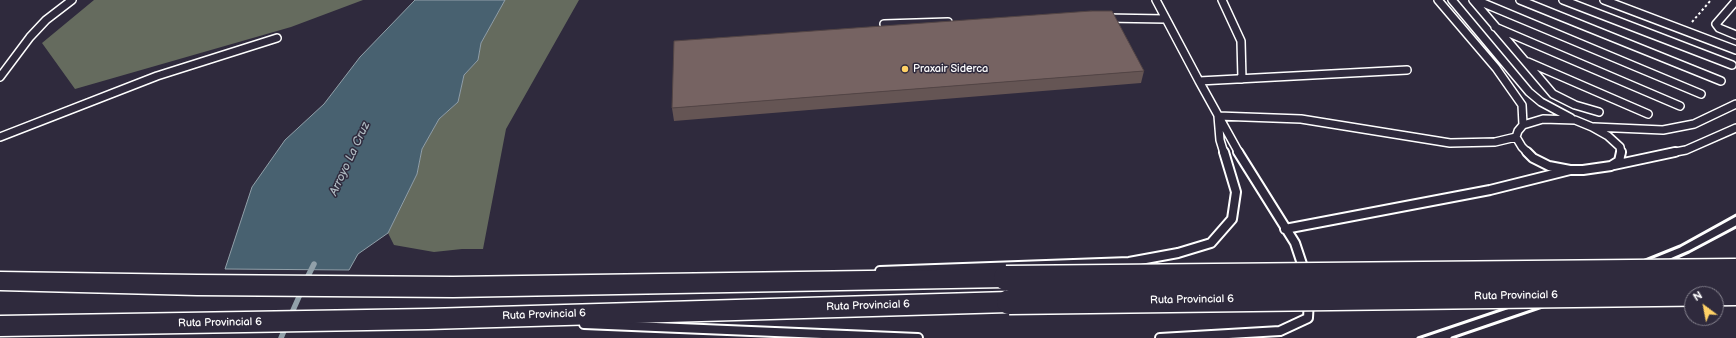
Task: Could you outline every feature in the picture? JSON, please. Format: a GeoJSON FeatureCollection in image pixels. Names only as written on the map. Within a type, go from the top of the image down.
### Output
{"type":"FeatureCollection","features":[{"type":"Feature","properties":{"kind":"highway"},"geometry":{"type":"LineString","coordinates":[[0,270],[197,285]]}},
{"type":"Feature","properties":{"kind":"highway","name":"Ruta Provincial 6"},"geometry":{"type":"LineString","coordinates":[[0,281],[197,285],[453,287],[1006,278],[1736,271]]}},
{"type":"Feature","properties":{"kind":"highway","name":"Ruta Provincial 6"},"geometry":{"type":"LineString","coordinates":[[0,326],[440,318],[1009,302],[1736,293]]}},
{"type":"Feature","properties":{"kind":"lane"},"geometry":{"type":"LineString","coordinates":[[0,77],[46,20],[72,0]]}},
{"type":"Feature","properties":{"kind":"lane"},"geometry":{"type":"LineString","coordinates":[[1156,0],[1246,167],[1295,243],[1309,287],[1308,318],[1280,331],[1160,338]]}},
{"type":"Feature","properties":{"kind":"lane"},"geometry":{"type":"LineString","coordinates":[[1222,0],[1241,41],[1242,79]]}},
{"type":"Feature","properties":{"kind":"lane"},"geometry":{"type":"LineString","coordinates":[[1438,0],[1496,68],[1522,105],[1523,125]]}},
{"type":"Feature","properties":{"kind":"lane"},"geometry":{"type":"LineString","coordinates":[[1452,0],[1529,92],[1541,102],[1608,136],[1620,147],[1621,154],[1619,161],[1611,166]]}},
{"type":"Feature","properties":{"kind":"lane"},"geometry":{"type":"LineString","coordinates":[[1475,0],[1495,27],[1554,94],[1575,105],[1599,112]]}},
{"type":"Feature","properties":{"kind":"lane"},"geometry":{"type":"LineString","coordinates":[[1475,0],[1701,94]]}},
{"type":"Feature","properties":{"kind":"lane"},"geometry":{"type":"LineString","coordinates":[[1520,0],[1721,81]]}},
{"type":"Feature","properties":{"kind":"lane"},"geometry":{"type":"LineString","coordinates":[[1563,0],[1732,66]]}},
{"type":"Feature","properties":{"kind":"lane"},"geometry":{"type":"LineString","coordinates":[[1604,0],[1736,50]]}},
{"type":"Feature","properties":{"kind":"lane"},"geometry":{"type":"LineString","coordinates":[[1736,1],[1716,24],[1719,28],[1736,35]]}},
{"type":"Feature","properties":{"kind":"lane"},"geometry":{"type":"LineString","coordinates":[[1097,18],[1166,18]]}},
{"type":"Feature","properties":{"kind":"lane"},"geometry":{"type":"LineString","coordinates":[[884,24],[956,21]]}},
{"type":"Feature","properties":{"kind":"lane"},"geometry":{"type":"LineString","coordinates":[[1495,27],[1680,106]]}},
{"type":"Feature","properties":{"kind":"lane"},"geometry":{"type":"LineString","coordinates":[[0,137],[201,60],[276,38]]}},
{"type":"Feature","properties":{"kind":"lane"},"geometry":{"type":"LineString","coordinates":[[1527,62],[1648,114]]}},
{"type":"Feature","properties":{"kind":"lane"},"geometry":{"type":"LineString","coordinates":[[1199,81],[1407,70]]}},
{"type":"Feature","properties":{"kind":"lane"},"geometry":{"type":"LineString","coordinates":[[1592,127],[1663,130],[1694,124],[1736,104]]}},
{"type":"Feature","properties":{"kind":"lane"},"geometry":{"type":"LineString","coordinates":[[1218,116],[1301,119],[1450,143],[1495,142],[1516,137]]}},
{"type":"Feature","properties":{"kind":"lane"},"geometry":{"type":"LineString","coordinates":[[708,283],[889,271],[1129,262],[1178,253],[1211,243],[1232,219],[1236,192],[1220,140],[1218,116]]}},
{"type":"Feature","properties":{"kind":"lane"},"geometry":{"type":"LineString","coordinates":[[1575,120],[1543,119],[1533,121],[1523,125],[1518,131],[1516,137],[1522,147],[1533,158],[1549,166],[1570,170],[1583,170],[1611,166],[1686,150],[1736,128]]}},
{"type":"Feature","properties":{"kind":"lane"},"geometry":{"type":"LineString","coordinates":[[1285,228],[1490,190],[1570,170]]}},
{"type":"Feature","properties":{"kind":"lane"},"geometry":{"type":"LineString","coordinates":[[440,318],[918,338]]}},
{"type":"Feature","properties":{"kind":"path"},"geometry":{"type":"LineString","coordinates":[[1684,31],[1711,0]]}},
{"type":"Feature","properties":{"kind":"green space"},"geometry":{"type":"Polygon","coordinates":[[[94,0],[363,0],[291,27],[75,89],[42,43],[94,0]]]}},
{"type":"Feature","properties":{"kind":"green space"},"geometry":{"type":"Polygon","coordinates":[[[505,0],[579,0],[506,129],[483,249],[462,249],[434,252],[394,245],[388,233],[417,174],[422,149],[439,119],[458,102],[464,75],[478,60],[481,43],[505,0]]]}},
{"type":"Feature","properties":{"kind":"water"},"geometry":{"type":"Polygon","coordinates":[[[415,0],[505,0],[481,43],[478,60],[464,75],[458,102],[439,119],[422,149],[417,174],[388,233],[358,254],[349,270],[225,269],[252,187],[285,140],[324,104],[360,57],[415,0]]]}},
{"type":"Feature","properties":{"kind":"building","name":"Praxair Siderca"},"geometry":{"type":"Polygon","coordinates":[[[1091,11],[1112,11],[1144,71],[672,108],[674,41],[1091,11]]]}},
{"type":"Feature","properties":{"kind":"waterway","name":"Arroyo La Cruz"},"geometry":{"type":"LineString","coordinates":[[306,280],[314,264]]}},
{"type":"Feature","properties":{"kind":"waterway","name":"Arroyo La Cruz"},"geometry":{"type":"LineString","coordinates":[[290,317],[302,290]]}},
{"type":"Feature","properties":{"kind":"waterway","name":"Arroyo La Cruz"},"geometry":{"type":"LineString","coordinates":[[281,338],[286,326]]}},
{"type":"Feature","properties":{"kind":"railway"},"geometry":{"type":"LineString","coordinates":[[1418,338],[1628,267],[1680,246],[1736,215]]}},
{"type":"Feature","properties":{"kind":"railway"},"geometry":{"type":"LineString","coordinates":[[1452,338],[1636,275],[1689,252],[1736,227]]}},
{"type":"Feature","properties":{"kind":"place","name":"Praxair Siderca"},"geometry":{"type":"Point","coordinates":[905,69]}}]}
